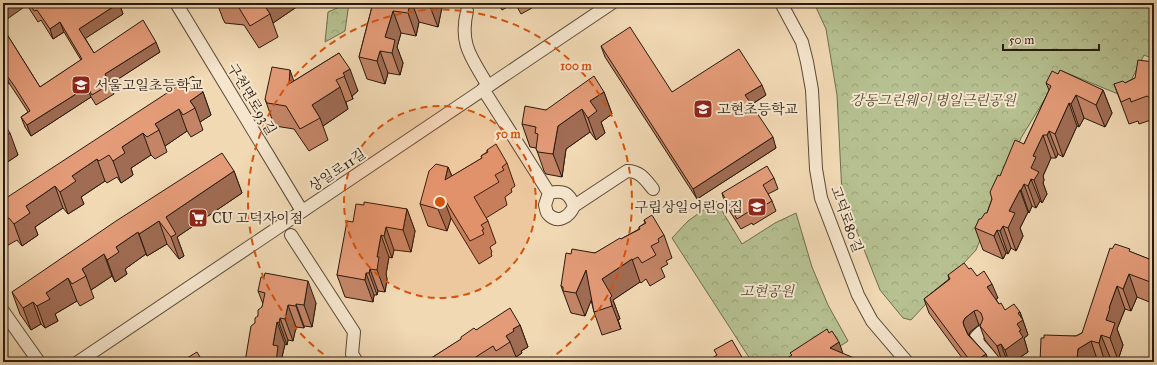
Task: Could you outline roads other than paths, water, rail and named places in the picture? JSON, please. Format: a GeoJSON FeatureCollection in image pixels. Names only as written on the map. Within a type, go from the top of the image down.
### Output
{"type":"FeatureCollection","features":[{"type":"Feature","properties":{"kind":"street","name":"구천면로93길"},"geometry":{"type":"LineString","coordinates":[[176,3],[302,211]]}},
{"type":"Feature","properties":{"kind":"street","name":"상일로11길"},"geometry":{"type":"LineString","coordinates":[[78,362],[612,3]]}},
{"type":"Feature","properties":{"kind":"street","name":"고덕로80길"},"geometry":{"type":"LineString","coordinates":[[780,3],[802,42],[807,62],[812,90],[816,169],[821,198],[858,295],[872,320],[907,362]]}},
{"type":"Feature","properties":{"kind":"street"},"geometry":{"type":"LineString","coordinates":[[468,11],[465,23],[465,43],[485,88],[549,193],[545,205],[548,214],[555,219],[564,218],[571,214],[574,206],[627,171],[634,171],[643,176],[653,189]]}},
{"type":"Feature","properties":{"kind":"street"},"geometry":{"type":"LineString","coordinates":[[549,193],[558,191],[564,193],[570,197],[574,206]]}},
{"type":"Feature","properties":{"kind":"street"},"geometry":{"type":"LineString","coordinates":[[291,235],[354,332],[352,354],[357,362]]}},
{"type":"Feature","properties":{"kind":"street"},"geometry":{"type":"LineString","coordinates":[[3,311],[39,362]]}},
{"type":"Feature","properties":{"kind":"street"},"geometry":{"type":"LineString","coordinates":[[981,332],[976,337],[979,344],[995,362]]}},
{"type":"Feature","properties":{"kind":"place","name":"서울고일초등학교"},"geometry":{"type":"Point","coordinates":[81,85]}},
{"type":"Feature","properties":{"kind":"place","name":"고현초등학교"},"geometry":{"type":"Point","coordinates":[703,109]}},
{"type":"Feature","properties":{"kind":"place","name":"구립상일어린이집"},"geometry":{"type":"Point","coordinates":[757,207]}},
{"type":"Feature","properties":{"kind":"place","name":"CU 고덕자이점"},"geometry":{"type":"Point","coordinates":[198,218]}},
{"type":"Feature","properties":{"kind":"park label","name":"강동그린웨이 명일근린공원"},"geometry":{"type":"Point","coordinates":[933,100]}},
{"type":"Feature","properties":{"kind":"park label","name":"고현공원"},"geometry":{"type":"Point","coordinates":[767,291]}}]}
